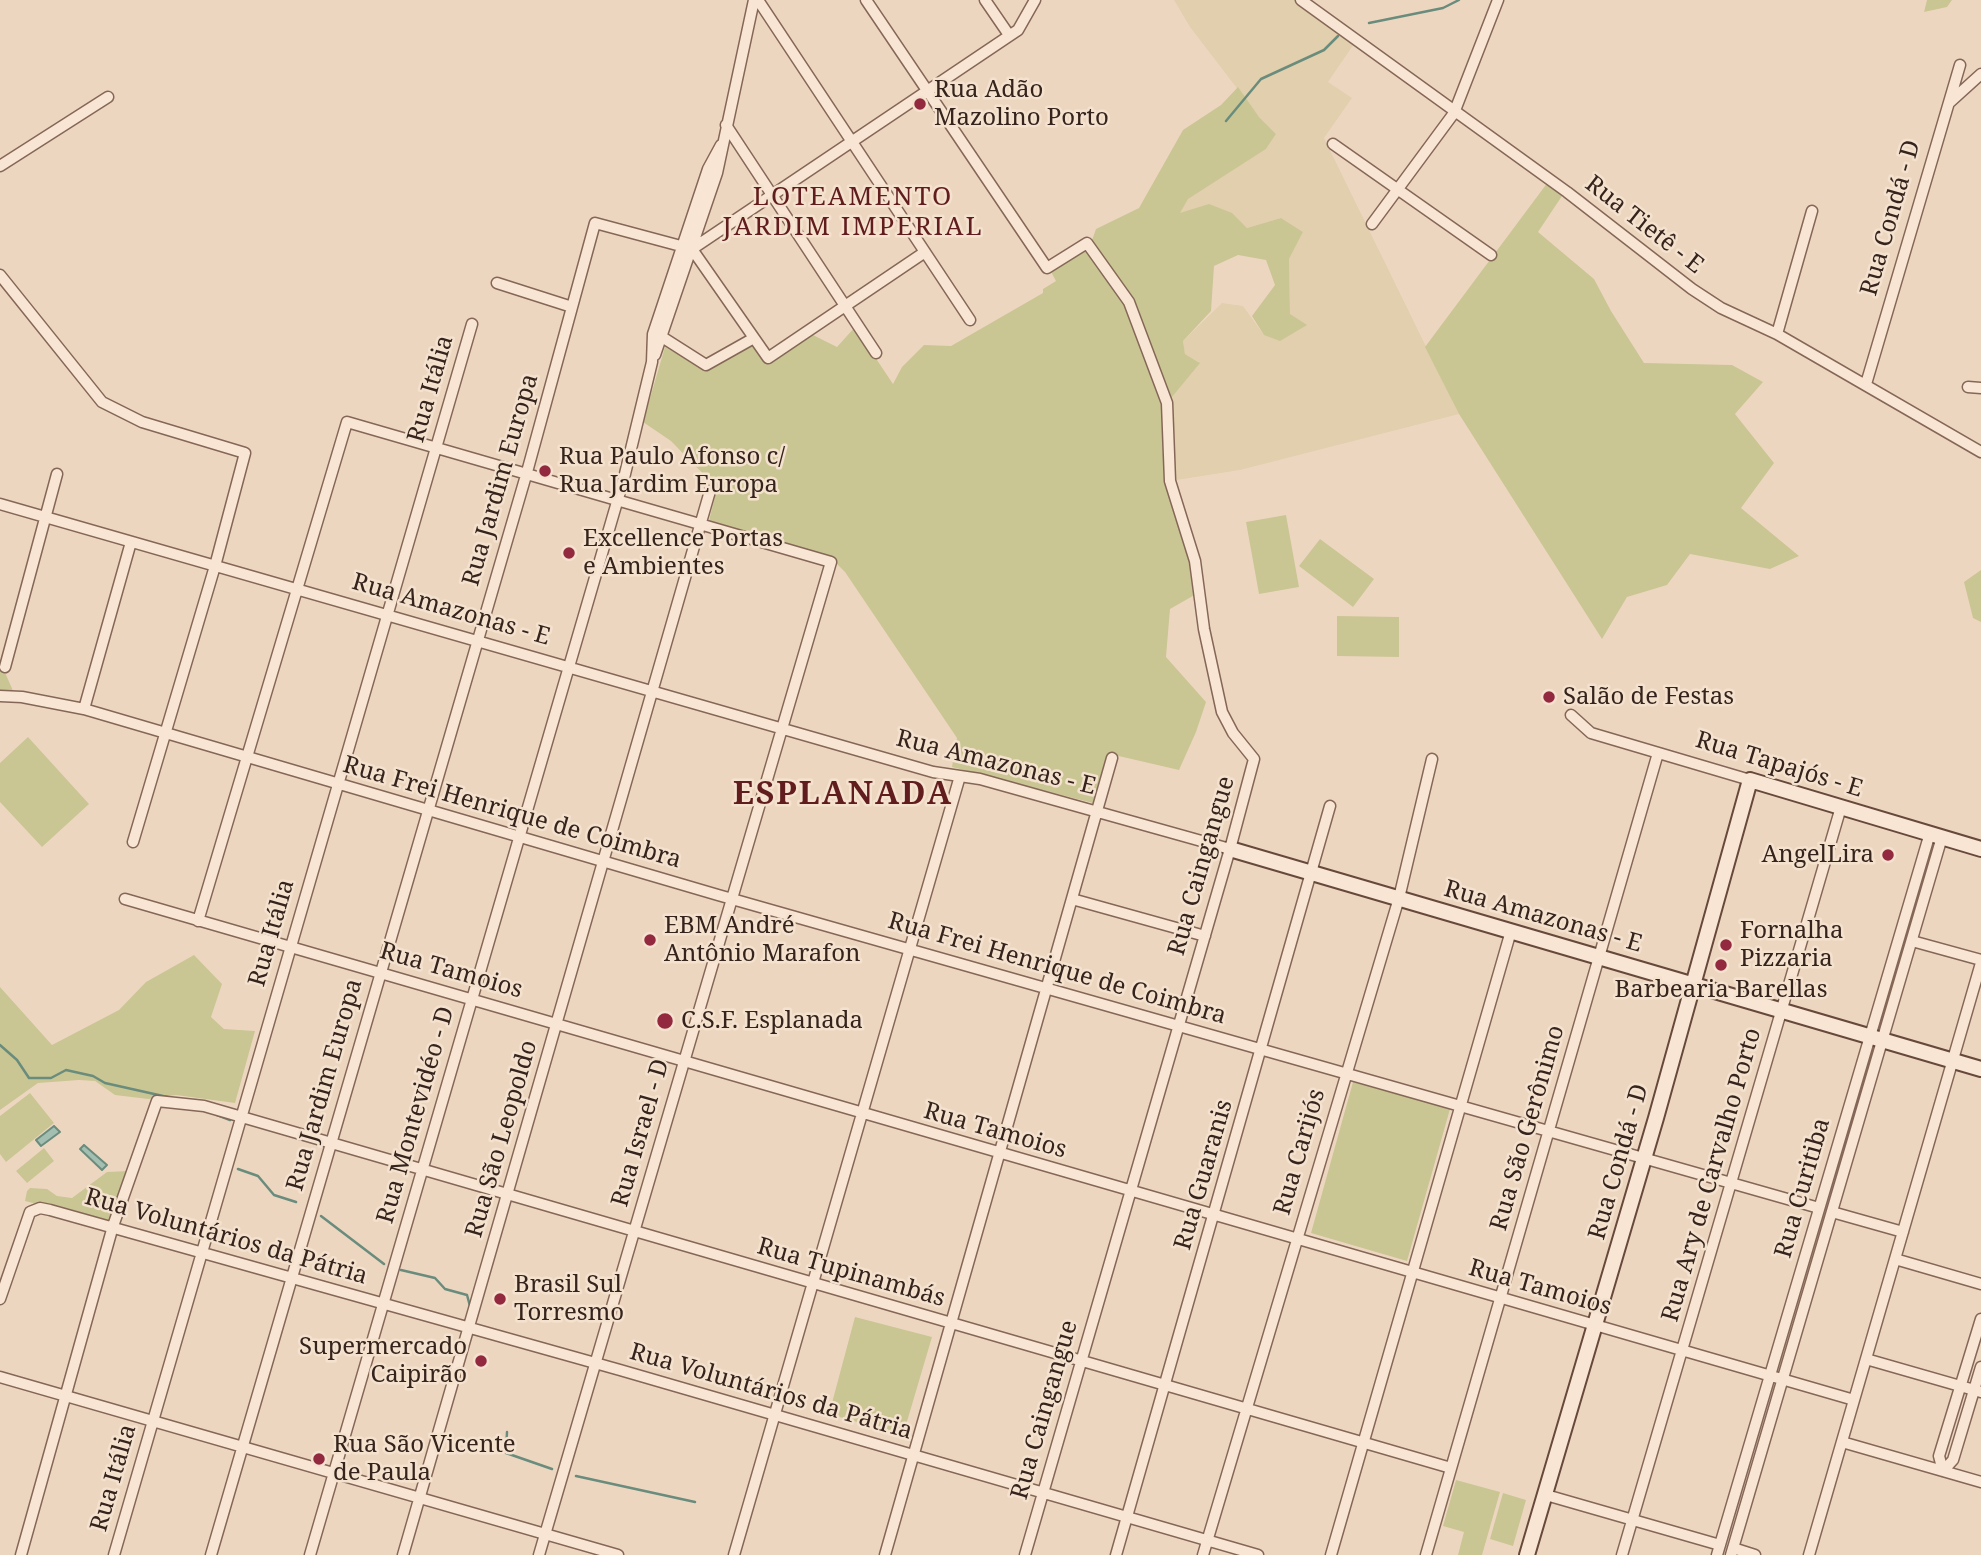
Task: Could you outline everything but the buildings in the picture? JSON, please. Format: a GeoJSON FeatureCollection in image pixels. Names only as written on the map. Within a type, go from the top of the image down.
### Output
{"type":"FeatureCollection","features":[{"type":"Feature","properties":{"kind":"street","name":"Rua Montevidéo - D"},"geometry":{"type":"LineString","coordinates":[[310,1555],[618,499],[652,362],[722,145],[756,0]]}},
{"type":"Feature","properties":{"kind":"street"},"geometry":{"type":"LineString","coordinates":[[756,0],[970,320]]}},
{"type":"Feature","properties":{"kind":"street"},"geometry":{"type":"LineString","coordinates":[[866,0],[928,92]]}},
{"type":"Feature","properties":{"kind":"street"},"geometry":{"type":"LineString","coordinates":[[985,0],[1014,33]]}},
{"type":"Feature","properties":{"kind":"street"},"geometry":{"type":"LineString","coordinates":[[925,253],[768,358],[687,248],[772,196],[1014,33],[1035,0]]}},
{"type":"Feature","properties":{"kind":"street","name":"Rua Tietê - E"},"geometry":{"type":"LineString","coordinates":[[1301,0],[1621,232],[1692,289],[1721,308],[1777,334],[1866,384],[1981,452]]}},
{"type":"Feature","properties":{"kind":"street"},"geometry":{"type":"LineString","coordinates":[[1372,224],[1454,113],[1498,0]]}},
{"type":"Feature","properties":{"kind":"street","name":"Rua Condá - D"},"geometry":{"type":"LineString","coordinates":[[1866,384],[1960,65]]}},
{"type":"Feature","properties":{"kind":"street"},"geometry":{"type":"LineString","coordinates":[[1948,104],[1981,74]]}},
{"type":"Feature","properties":{"kind":"street","name":"Rua Caingangue"},"geometry":{"type":"LineString","coordinates":[[928,92],[1046,268],[1087,243],[1129,302],[1167,402],[1170,481],[1195,561],[1204,629],[1222,712],[1233,733],[1254,758],[1132,1192],[1025,1555]]}},
{"type":"Feature","properties":{"kind":"street"},"geometry":{"type":"LineString","coordinates":[[0,166],[108,97]]}},
{"type":"Feature","properties":{"kind":"street"},"geometry":{"type":"LineString","coordinates":[[726,125],[876,353]]}},
{"type":"Feature","properties":{"kind":"street"},"geometry":{"type":"LineString","coordinates":[[1333,144],[1491,255]]}},
{"type":"Feature","properties":{"kind":"street"},"geometry":{"type":"LineString","coordinates":[[1777,334],[1812,211]]}},
{"type":"Feature","properties":{"kind":"street","name":"Rua Jardim Europa"},"geometry":{"type":"LineString","coordinates":[[211,1555],[426,809],[527,472],[595,223],[687,248]]}},
{"type":"Feature","properties":{"kind":"street","name":"Rua Montevidéo - D"},"geometry":{"type":"LineString","coordinates":[[652,362],[653,334],[687,248]]}},
{"type":"Feature","properties":{"kind":"street"},"geometry":{"type":"LineString","coordinates":[[0,275],[103,402],[142,422],[245,453],[215,566],[133,842]]}},
{"type":"Feature","properties":{"kind":"street"},"geometry":{"type":"LineString","coordinates":[[497,283],[572,307]]}},
{"type":"Feature","properties":{"kind":"street","name":"Rua Itália"},"geometry":{"type":"LineString","coordinates":[[114,1555],[472,324]]}},
{"type":"Feature","properties":{"kind":"street"},"geometry":{"type":"LineString","coordinates":[[662,337],[706,365],[754,338]]}},
{"type":"Feature","properties":{"kind":"street"},"geometry":{"type":"LineString","coordinates":[[1968,387],[1981,388]]}},
{"type":"Feature","properties":{"kind":"street"},"geometry":{"type":"LineString","coordinates":[[198,920],[347,422],[701,524]]}},
{"type":"Feature","properties":{"kind":"street"},"geometry":{"type":"LineString","coordinates":[[5,667],[57,474]]}},
{"type":"Feature","properties":{"kind":"street","name":"Rua São Leopoldo"},"geometry":{"type":"LineString","coordinates":[[403,1555],[710,491]]}},
{"type":"Feature","properties":{"kind":"street","name":"Rua Amazonas - E"},"geometry":{"type":"LineString","coordinates":[[0,504],[933,772],[960,776],[1230,849],[1981,1069]]}},
{"type":"Feature","properties":{"kind":"street","name":"Rua Israel - D"},"geometry":{"type":"LineString","coordinates":[[539,1555],[831,562],[701,524]]}},
{"type":"Feature","properties":{"kind":"street"},"geometry":{"type":"LineString","coordinates":[[84,709],[131,542]]}},
{"type":"Feature","properties":{"kind":"street","name":"Rua Frei Henrique de Coimbra"},"geometry":{"type":"LineString","coordinates":[[0,696],[22,696],[84,709],[731,899],[1819,1208]]}},
{"type":"Feature","properties":{"kind":"street","name":"Rua Tapajós - E"},"geometry":{"type":"LineString","coordinates":[[1571,715],[1591,733],[1981,849]]}},
{"type":"Feature","properties":{"kind":"street","name":"Rua São Gerônimo"},"geometry":{"type":"LineString","coordinates":[[1426,1555],[1658,753]]}},
{"type":"Feature","properties":{"kind":"street"},"geometry":{"type":"LineString","coordinates":[[885,1555],[911,1454],[1112,758]]}},
{"type":"Feature","properties":{"kind":"street","name":"Rua Carijós"},"geometry":{"type":"LineString","coordinates":[[1203,1555],[1399,898],[1432,759]]}},
{"type":"Feature","properties":{"kind":"street"},"geometry":{"type":"LineString","coordinates":[[734,1555],[960,776]]}},
{"type":"Feature","properties":{"kind":"street","name":"Rua Condá - D"},"geometry":{"type":"LineString","coordinates":[[1527,1555],[1694,984],[1750,780]]}},
{"type":"Feature","properties":{"kind":"street","name":"Rua Guaranis"},"geometry":{"type":"LineString","coordinates":[[1116,1555],[1330,806]]}},
{"type":"Feature","properties":{"kind":"street","name":"Rua Ary de Carvalho Porto"},"geometry":{"type":"LineString","coordinates":[[1622,1555],[1841,807]]}},
{"type":"Feature","properties":{"kind":"street","name":"Rua Curitiba"},"geometry":{"type":"LineString","coordinates":[[1718,1550],[1819,1208],[1912,941],[1936,835]]}},
{"type":"Feature","properties":{"kind":"street","name":"Rua Curitiba"},"geometry":{"type":"LineString","coordinates":[[1732,1552],[1832,1212],[1876,1038],[1936,835]]}},
{"type":"Feature","properties":{"kind":"street"},"geometry":{"type":"LineString","coordinates":[[1072,898],[1205,936]]}},
{"type":"Feature","properties":{"kind":"street","name":"Rua Tamoios"},"geometry":{"type":"LineString","coordinates":[[125,899],[1854,1400]]}},
{"type":"Feature","properties":{"kind":"street"},"geometry":{"type":"LineString","coordinates":[[1331,1555],[1511,931]]}},
{"type":"Feature","properties":{"kind":"street"},"geometry":{"type":"LineString","coordinates":[[1809,1555],[1981,962],[1912,941]]}},
{"type":"Feature","properties":{"kind":"street","name":"Rua Tupinambás"},"geometry":{"type":"LineString","coordinates":[[113,1226],[157,1101],[204,1106],[1451,1468]]}},
{"type":"Feature","properties":{"kind":"street","name":"Rua Voluntários da Pátria"},"geometry":{"type":"LineString","coordinates":[[0,1299],[30,1212],[40,1208],[113,1226],[470,1327],[1258,1555]]}},
{"type":"Feature","properties":{"kind":"street"},"geometry":{"type":"LineString","coordinates":[[1832,1212],[1903,1232]]}},
{"type":"Feature","properties":{"kind":"street"},"geometry":{"type":"LineString","coordinates":[[21,1555],[63,1395],[113,1226]]}},
{"type":"Feature","properties":{"kind":"street"},"geometry":{"type":"LineString","coordinates":[[1895,1259],[1981,1284]]}},
{"type":"Feature","properties":{"kind":"street"},"geometry":{"type":"LineString","coordinates":[[1943,1471],[1939,1457],[1981,1319]]}},
{"type":"Feature","properties":{"kind":"street"},"geometry":{"type":"LineString","coordinates":[[1866,1359],[1978,1391]]}},
{"type":"Feature","properties":{"kind":"street"},"geometry":{"type":"LineString","coordinates":[[1943,1471],[1953,1460],[1978,1391],[1981,1367]]}},
{"type":"Feature","properties":{"kind":"street"},"geometry":{"type":"LineString","coordinates":[[0,1377],[618,1555]]}},
{"type":"Feature","properties":{"kind":"street"},"geometry":{"type":"LineString","coordinates":[[1842,1442],[1981,1482]]}},
{"type":"Feature","properties":{"kind":"street"},"geometry":{"type":"LineString","coordinates":[[1546,1495],[1633,1520],[1718,1550]]}},
{"type":"Feature","properties":{"kind":"street"},"geometry":{"type":"LineString","coordinates":[[1732,1552],[1755,1555]]}},
{"type":"Feature","properties":{"kind":"shaded area"},"geometry":{"type":"Polygon","coordinates":[[[1174,0],[1299,0],[1356,41],[1328,82],[1352,98],[1324,138],[1459,414],[1240,470],[1170,481],[1167,403],[1199,362],[1185,354],[1183,341],[1222,303],[1243,306],[1264,335],[1290,314],[1289,259],[1303,232],[1281,218],[1247,228],[1232,214],[1179,214],[1187,199],[1266,149],[1276,134],[1259,117],[1190,27],[1174,0]]]}},
{"type":"Feature","properties":{"kind":"shaded area"},"geometry":{"type":"Polygon","coordinates":[[[1927,0],[1952,0],[1947,7],[1924,12],[1927,0]]]}},
{"type":"Feature","properties":{"kind":"shaded area"},"geometry":{"type":"Polygon","coordinates":[[[1238,87],[1259,117],[1276,134],[1266,149],[1188,199],[1180,213],[1209,204],[1232,213],[1247,228],[1281,218],[1303,232],[1289,259],[1290,314],[1307,325],[1280,341],[1264,335],[1252,316],[1275,285],[1266,260],[1238,255],[1214,266],[1211,311],[1183,341],[1185,354],[1200,363],[1167,403],[1170,481],[1186,528],[1198,593],[1170,609],[1166,657],[1206,702],[1196,732],[1179,770],[1110,754],[1093,803],[952,767],[957,738],[845,572],[831,558],[709,521],[717,488],[671,441],[643,422],[665,347],[707,371],[754,344],[768,364],[813,335],[837,347],[855,327],[893,384],[902,367],[924,345],[951,346],[1043,293],[1043,289],[1056,281],[1050,270],[1090,246],[1096,229],[1139,208],[1183,130],[1221,105],[1238,87]]]}},
{"type":"Feature","properties":{"kind":"shaded area"},"geometry":{"type":"Polygon","coordinates":[[[1548,182],[1564,193],[1538,232],[1594,279],[1644,363],[1732,365],[1763,382],[1735,414],[1774,463],[1741,508],[1799,556],[1770,569],[1690,554],[1667,585],[1627,597],[1602,639],[1459,414],[1425,347],[1548,182]]]}},
{"type":"Feature","properties":{"kind":"shaded area"},"geometry":{"type":"Polygon","coordinates":[[[1286,515],[1299,587],[1259,594],[1246,522],[1286,515]]]}},
{"type":"Feature","properties":{"kind":"shaded area"},"geometry":{"type":"Polygon","coordinates":[[[1320,539],[1374,579],[1353,607],[1299,566],[1320,539]]]}},
{"type":"Feature","properties":{"kind":"shaded area"},"geometry":{"type":"Polygon","coordinates":[[[1981,570],[1981,622],[1973,618],[1964,582],[1981,570]]]}},
{"type":"Feature","properties":{"kind":"shaded area"},"geometry":{"type":"Polygon","coordinates":[[[1337,616],[1399,617],[1399,657],[1337,656],[1337,616]]]}},
{"type":"Feature","properties":{"kind":"shaded area"},"geometry":{"type":"Polygon","coordinates":[[[0,667],[3,668],[14,693],[0,693],[0,667]]]}},
{"type":"Feature","properties":{"kind":"shaded area"},"geometry":{"type":"Polygon","coordinates":[[[28,737],[89,804],[42,847],[0,802],[0,763],[28,737]]]}},
{"type":"Feature","properties":{"kind":"shaded area"},"geometry":{"type":"Polygon","coordinates":[[[194,955],[222,984],[211,1017],[224,1029],[255,1031],[235,1103],[176,1095],[148,1099],[115,1095],[95,1081],[79,1080],[38,1083],[0,1110],[0,987],[52,1045],[119,1010],[146,982],[194,955]]]}},
{"type":"Feature","properties":{"kind":"shaded area"},"geometry":{"type":"Polygon","coordinates":[[[1353,1082],[1450,1109],[1407,1261],[1311,1233],[1353,1082]]]}},
{"type":"Feature","properties":{"kind":"shaded area"},"geometry":{"type":"Polygon","coordinates":[[[30,1093],[54,1123],[6,1162],[0,1154],[0,1116],[30,1093]]]}},
{"type":"Feature","properties":{"kind":"shaded area"},"geometry":{"type":"Polygon","coordinates":[[[54,1126],[60,1132],[41,1146],[36,1140],[54,1126]]]}},
{"type":"Feature","properties":{"kind":"shaded area"},"geometry":{"type":"Polygon","coordinates":[[[84,1145],[107,1165],[102,1170],[80,1149],[84,1145]]]}},
{"type":"Feature","properties":{"kind":"shaded area"},"geometry":{"type":"Polygon","coordinates":[[[44,1148],[54,1161],[27,1183],[16,1171],[44,1148]]]}},
{"type":"Feature","properties":{"kind":"shaded area"},"geometry":{"type":"Polygon","coordinates":[[[128,1171],[111,1223],[25,1201],[30,1188],[47,1189],[57,1196],[72,1198],[107,1172],[128,1171]]]}},
{"type":"Feature","properties":{"kind":"shaded area"},"geometry":{"type":"Polygon","coordinates":[[[855,1317],[932,1337],[903,1435],[829,1414],[855,1317]]]}},
{"type":"Feature","properties":{"kind":"shaded area"},"geometry":{"type":"Polygon","coordinates":[[[1456,1480],[1500,1492],[1482,1555],[1458,1555],[1464,1532],[1443,1526],[1456,1480]]]}},
{"type":"Feature","properties":{"kind":"shaded area"},"geometry":{"type":"Polygon","coordinates":[[[1503,1493],[1526,1500],[1513,1546],[1490,1539],[1503,1493]]]}},
{"type":"Feature","properties":{"kind":"waterway"},"geometry":{"type":"LineString","coordinates":[[1369,23],[1443,8],[1459,0]]}},
{"type":"Feature","properties":{"kind":"waterway"},"geometry":{"type":"LineString","coordinates":[[1226,121],[1261,79],[1324,50],[1338,36]]}},
{"type":"Feature","properties":{"kind":"waterway"},"geometry":{"type":"LineString","coordinates":[[0,1045],[17,1060],[29,1078],[51,1078],[66,1070],[93,1076],[105,1083],[172,1098]]}},
{"type":"Feature","properties":{"kind":"waterway"},"geometry":{"type":"LineString","coordinates":[[217,1115],[230,1120]]}},
{"type":"Feature","properties":{"kind":"waterway"},"geometry":{"type":"LineString","coordinates":[[238,1169],[258,1176],[274,1195],[296,1202]]}},
{"type":"Feature","properties":{"kind":"waterway"},"geometry":{"type":"LineString","coordinates":[[321,1216],[384,1264]]}},
{"type":"Feature","properties":{"kind":"waterway"},"geometry":{"type":"LineString","coordinates":[[401,1270],[435,1278],[445,1289],[467,1295],[470,1306]]}},
{"type":"Feature","properties":{"kind":"waterway"},"geometry":{"type":"LineString","coordinates":[[507,1432],[506,1453],[552,1469]]}},
{"type":"Feature","properties":{"kind":"waterway"},"geometry":{"type":"LineString","coordinates":[[576,1476],[695,1502]]}},
{"type":"Feature","properties":{"kind":"place","name":"Rua Adão Mazolino Porto"},"geometry":{"type":"Point","coordinates":[920,104]}},
{"type":"Feature","properties":{"kind":"place","name":"Rua Paulo Afonso c/ Rua Jardim Europa"},"geometry":{"type":"Point","coordinates":[545,471]}},
{"type":"Feature","properties":{"kind":"place","name":"Excellence Portas e Ambientes"},"geometry":{"type":"Point","coordinates":[569,553]}},
{"type":"Feature","properties":{"kind":"place","name":"Salão de Festas"},"geometry":{"type":"Point","coordinates":[1549,697]}},
{"type":"Feature","properties":{"kind":"place","name":"AngelLira"},"geometry":{"type":"Point","coordinates":[1888,855]}},
{"type":"Feature","properties":{"kind":"place","name":"EBM André Antônio Marafon"},"geometry":{"type":"Point","coordinates":[650,940]}},
{"type":"Feature","properties":{"kind":"place","name":"Fornalha Pizzaria"},"geometry":{"type":"Point","coordinates":[1726,945]}},
{"type":"Feature","properties":{"kind":"place","name":"Barbearia Barellas"},"geometry":{"type":"Point","coordinates":[1721,965]}},
{"type":"Feature","properties":{"kind":"place","name":"C.S.F. Esplanada"},"geometry":{"type":"Point","coordinates":[665,1021]}},
{"type":"Feature","properties":{"kind":"place","name":"Brasil Sul Torresmo"},"geometry":{"type":"Point","coordinates":[500,1299]}},
{"type":"Feature","properties":{"kind":"place","name":"Supermercado Caipirão"},"geometry":{"type":"Point","coordinates":[481,1361]}},
{"type":"Feature","properties":{"kind":"place","name":"Rua São Vicente de Paula"},"geometry":{"type":"Point","coordinates":[319,1459]}},
{"type":"Feature","properties":{"kind":"district","name":"LOTEAMENTO JARDIM IMPERIAL"},"geometry":{"type":"Point","coordinates":[853,213]}},
{"type":"Feature","properties":{"kind":"district","name":"ESPLANADA"},"geometry":{"type":"Point","coordinates":[843,795]}}]}
